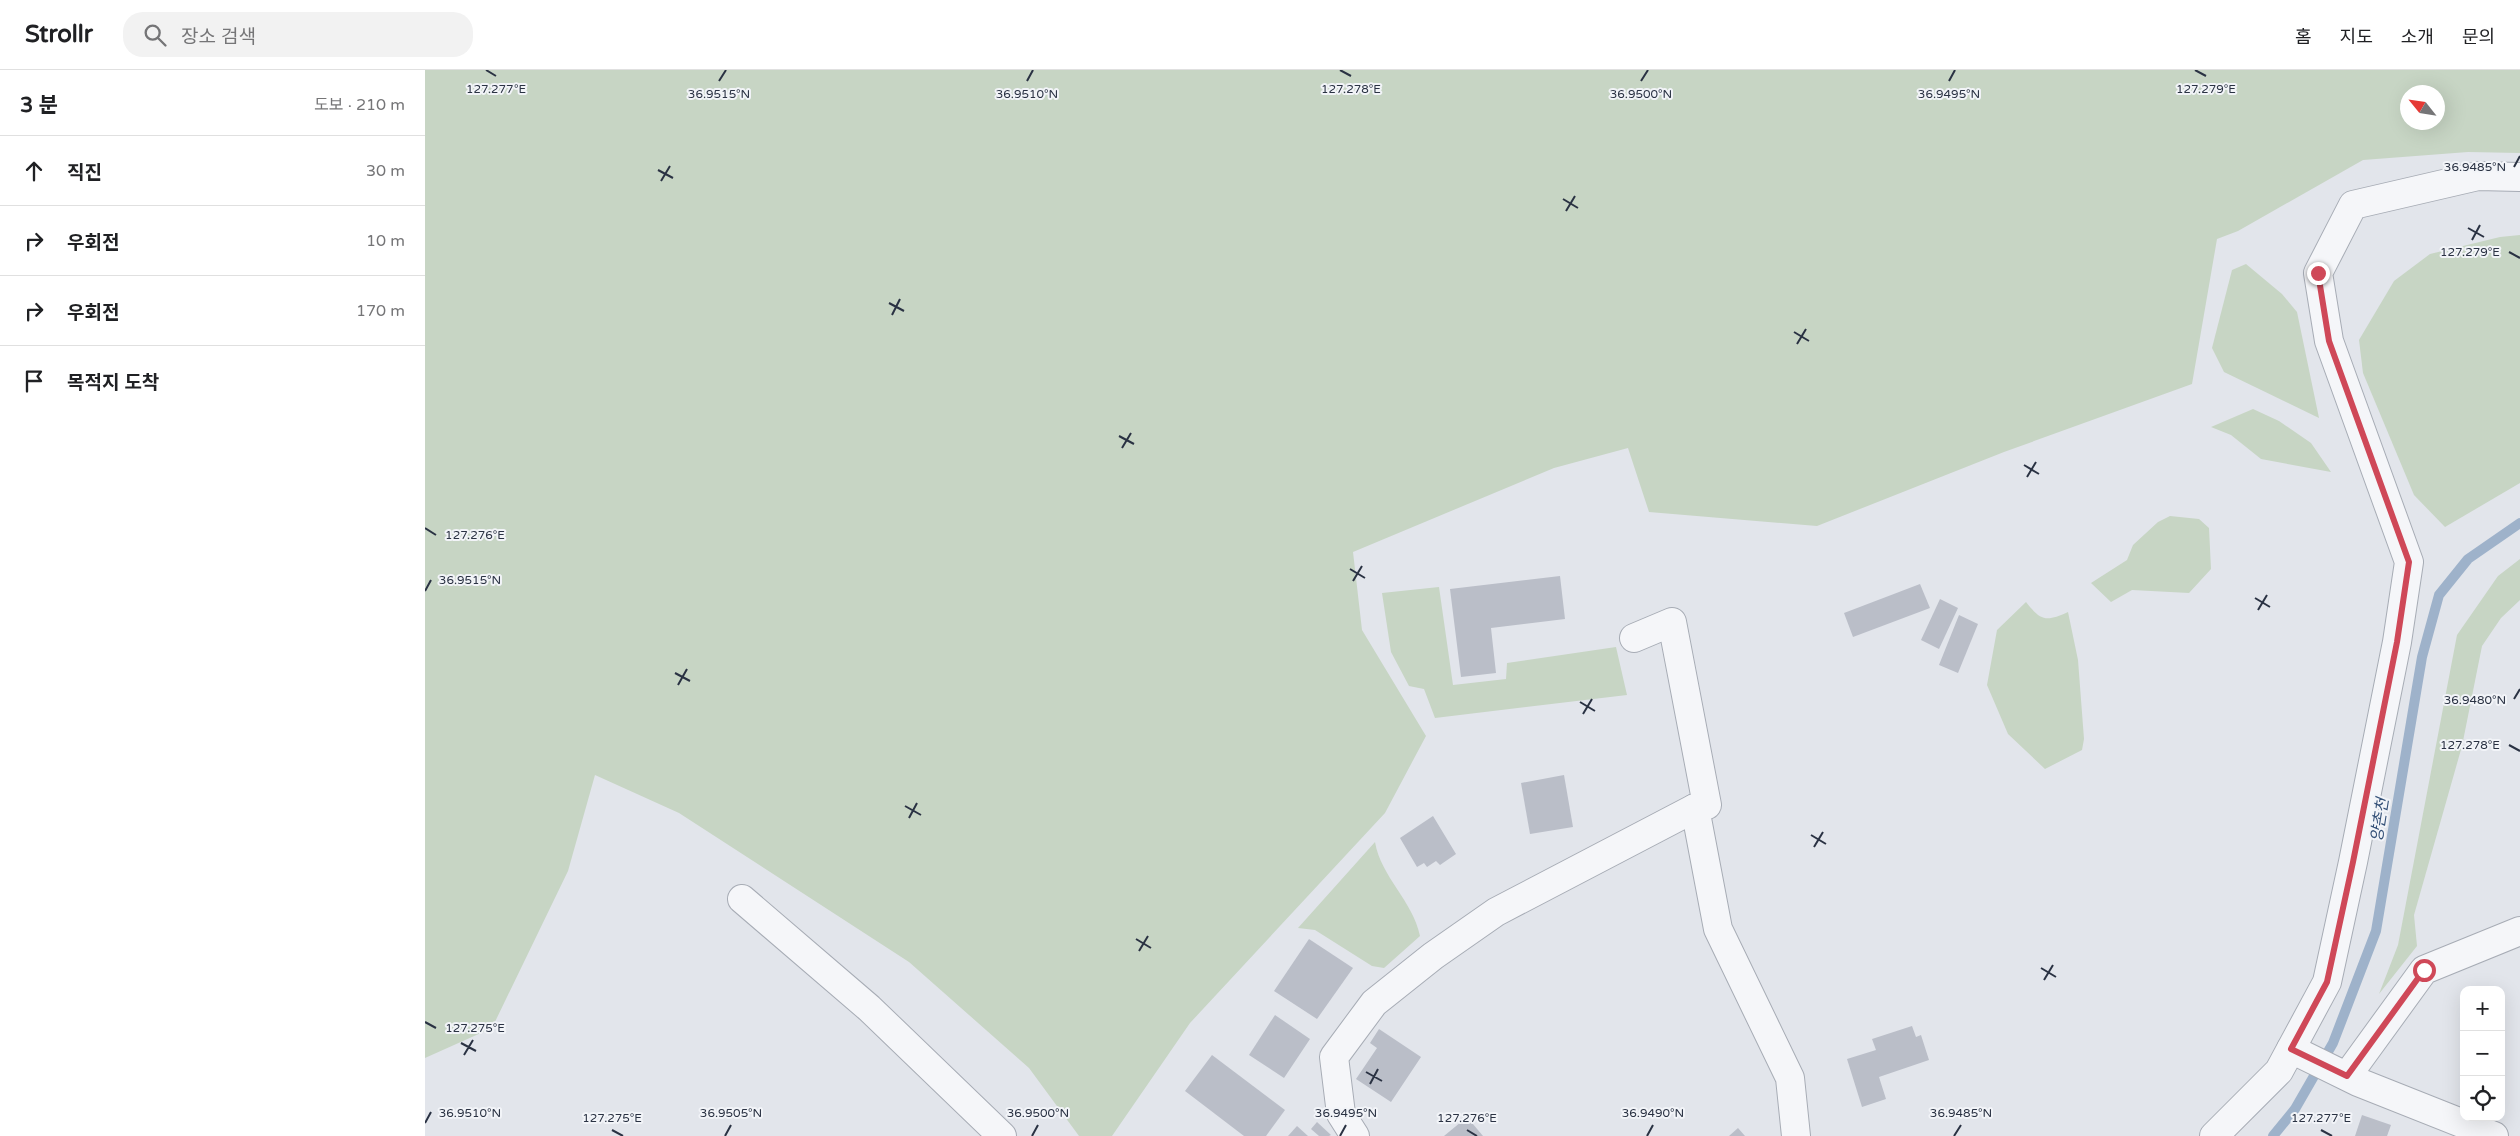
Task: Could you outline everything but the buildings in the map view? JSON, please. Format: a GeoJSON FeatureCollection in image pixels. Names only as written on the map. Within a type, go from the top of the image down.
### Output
{"type":"FeatureCollection","features":[{"type":"Feature","properties":{"kind":"street"},"geometry":{"type":"LineString","coordinates":[[2214,1136],[2296,1052],[2327,982],[2397,642],[2409,562],[2329,341],[2318,273],[2353,205],[2477,176],[2520,176]]}},
{"type":"Feature","properties":{"kind":"street"},"geometry":{"type":"LineString","coordinates":[[1355,1136],[1341,1114],[1334,1057],[1374,1003],[1433,956],[1497,912],[1695,808],[1707,805],[1672,622],[1634,638]]}},
{"type":"Feature","properties":{"kind":"street"},"geometry":{"type":"LineString","coordinates":[[1695,808],[1718,929],[1790,1078],[1796,1136]]}},
{"type":"Feature","properties":{"kind":"street"},"geometry":{"type":"LineString","coordinates":[[742,899],[869,1008],[1003,1136]]}},
{"type":"Feature","properties":{"kind":"street"},"geometry":{"type":"LineString","coordinates":[[2343,1075],[2424,970],[2520,931]]}},
{"type":"Feature","properties":{"kind":"street"},"geometry":{"type":"LineString","coordinates":[[2296,1052],[2343,1075],[2494,1136]]}},
{"type":"Feature","properties":{"kind":"green space"},"geometry":{"type":"Polygon","coordinates":[[[425,70],[2520,70],[2520,153],[2468,152],[2363,160],[2238,231],[2217,239],[2192,384],[2004,452],[1817,526],[1649,512],[1628,448],[1554,468],[1353,552],[1362,630],[1426,736],[1385,813],[1190,1023],[1112,1136],[1079,1136],[1029,1068],[909,962],[679,813],[595,775],[568,871],[492,1028],[425,1058],[425,70]]]}},
{"type":"Feature","properties":{"kind":"green space"},"geometry":{"type":"Polygon","coordinates":[[[2520,235],[2520,483],[2445,527],[2414,495],[2363,373],[2359,340],[2394,281],[2430,254],[2500,237],[2520,235]]]}},
{"type":"Feature","properties":{"kind":"green space"},"geometry":{"type":"Polygon","coordinates":[[[2246,264],[2282,294],[2297,312],[2319,418],[2224,372],[2212,348],[2232,270],[2246,264]]]}},
{"type":"Feature","properties":{"kind":"green space"},"geometry":{"type":"Polygon","coordinates":[[[2253,409],[2279,421],[2311,443],[2331,472],[2261,459],[2231,435],[2211,427],[2253,409]]]}},
{"type":"Feature","properties":{"kind":"green space"},"geometry":{"type":"Polygon","coordinates":[[[2170,516],[2199,519],[2209,528],[2211,569],[2189,593],[2132,590],[2111,602],[2091,583],[2127,560],[2133,545],[2158,522],[2170,516]]]}},
{"type":"Feature","properties":{"kind":"green space"},"geometry":{"type":"Polygon","coordinates":[[[2520,559],[2520,600],[2501,618],[2482,646],[2462,746],[2414,915],[2417,946],[2379,994],[2398,945],[2457,635],[2498,576],[2520,559]]]}},
{"type":"Feature","properties":{"kind":"green space"},"geometry":{"type":"Polygon","coordinates":[[[1439,587],[1453,685],[1506,679],[1507,663],[1616,647],[1627,695],[1435,718],[1424,689],[1409,686],[1391,652],[1382,593],[1439,587]]]}},
{"type":"Feature","properties":{"kind":"green space"},"geometry":{"type":"Polygon","coordinates":[[[2026,602],[2036,613],[2044,618],[2068,612],[2078,660],[2084,739],[2082,750],[2045,769],[2008,734],[1987,685],[1997,630],[2026,602]]]}},
{"type":"Feature","properties":{"kind":"green space"},"geometry":{"type":"Polygon","coordinates":[[[1375,842],[1378,855],[1411,911],[1420,936],[1384,968],[1372,966],[1315,930],[1298,928],[1375,842]]]}},
{"type":"Feature","properties":{"kind":"waterway","name":"양촌천"},"geometry":{"type":"LineString","coordinates":[[2273,1136],[2295,1109],[2333,1043],[2376,931],[2422,657],[2439,595],[2468,559],[2520,523]]}},
{"type":"Feature","properties":{"kind":"route"},"geometry":{"type":"LineString","coordinates":[[2318,273],[2329,341],[2409,562],[2397,642],[2327,982],[2291,1049],[2347,1076],[2424,970]]}}]}
